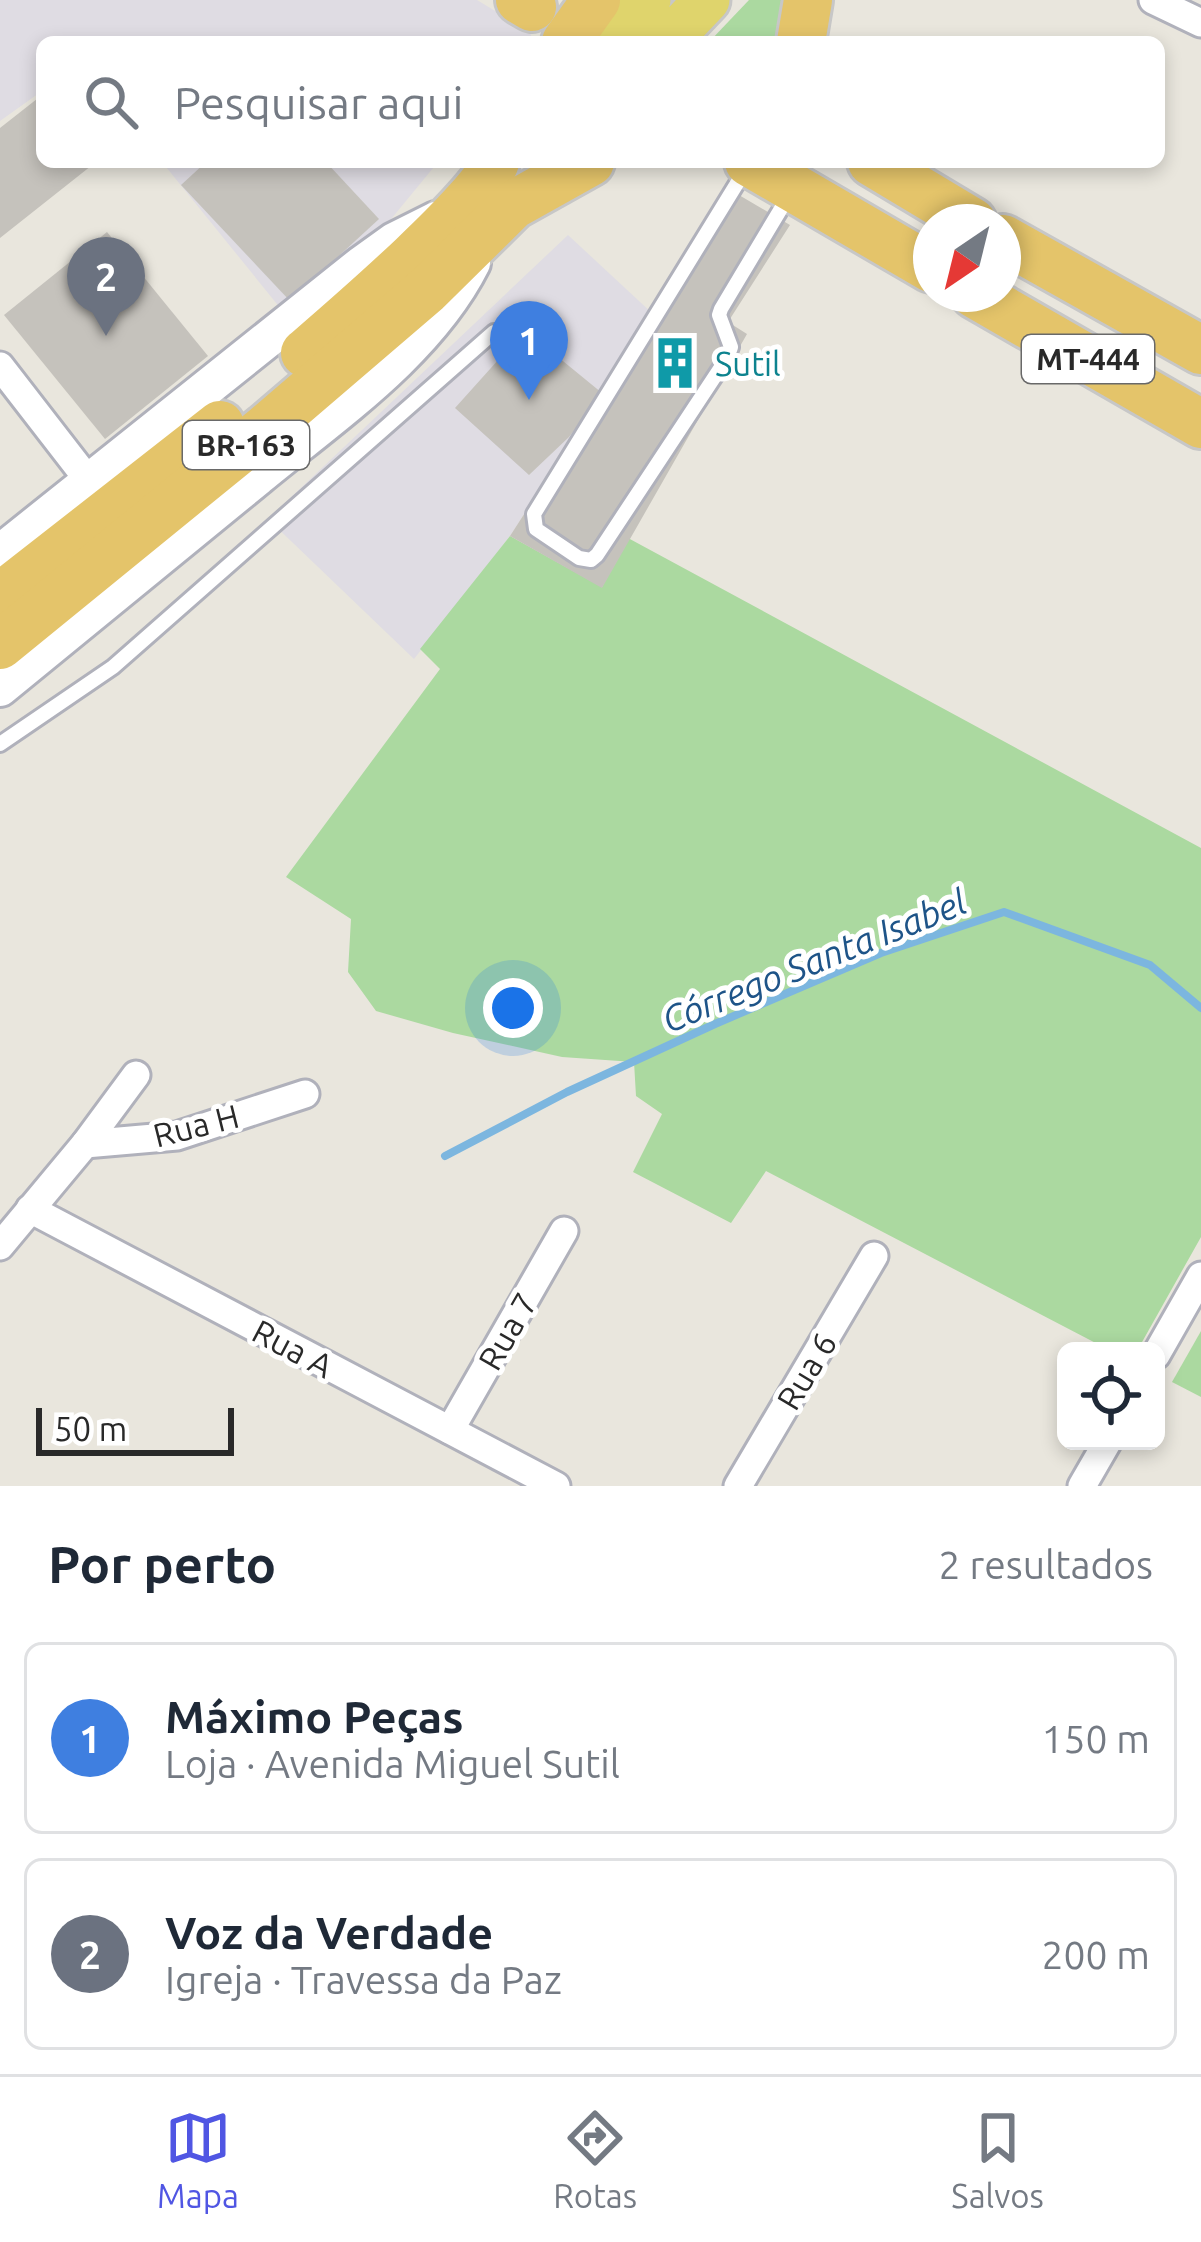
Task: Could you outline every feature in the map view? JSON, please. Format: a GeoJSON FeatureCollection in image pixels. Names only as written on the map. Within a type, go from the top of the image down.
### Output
{"type":"FeatureCollection","features":[{"type":"Feature","properties":{"kind":"highway"},"geometry":{"type":"LineString","coordinates":[[570,36],[596,0]]}},
{"type":"Feature","properties":{"kind":"highway"},"geometry":{"type":"LineString","coordinates":[[802,36],[808,0]]}},
{"type":"Feature","properties":{"kind":"highway"},"geometry":{"type":"LineString","coordinates":[[491,192],[570,168]]}},
{"type":"Feature","properties":{"kind":"highway"},"geometry":{"type":"LineString","coordinates":[[882,168],[942,204]]}},
{"type":"Feature","properties":{"kind":"highway"},"geometry":{"type":"LineString","coordinates":[[799,174],[913,228]]}},
{"type":"Feature","properties":{"kind":"highway"},"geometry":{"type":"LineString","coordinates":[[799,174],[913,255]]}},
{"type":"Feature","properties":{"kind":"highway","name":"BR-163"},"geometry":{"type":"LineString","coordinates":[[0,597],[230,417],[491,192]]}},
{"type":"Feature","properties":{"kind":"highway","name":"BR-163"},"geometry":{"type":"LineString","coordinates":[[0,645],[266,428],[491,192]]}},
{"type":"Feature","properties":{"kind":"highway","name":"MT-444"},"geometry":{"type":"LineString","coordinates":[[1021,249],[1201,350]]}},
{"type":"Feature","properties":{"kind":"highway"},"geometry":{"type":"LineString","coordinates":[[1021,288],[1201,387]]}},
{"type":"Feature","properties":{"kind":"highway","name":"MT-444"},"geometry":{"type":"LineString","coordinates":[[1006,312],[1201,424]]}},
{"type":"Feature","properties":{"kind":"main road"},"geometry":{"type":"LineString","coordinates":[[615,36],[648,0]]}},
{"type":"Feature","properties":{"kind":"main road"},"geometry":{"type":"LineString","coordinates":[[673,36],[706,0]]}},
{"type":"Feature","properties":{"kind":"main road","name":"BR-163"},"geometry":{"type":"LineString","coordinates":[[491,192],[541,168]]}},
{"type":"Feature","properties":{"kind":"street"},"geometry":{"type":"LineString","coordinates":[[1153,0],[1201,23]]}},
{"type":"Feature","properties":{"kind":"street"},"geometry":{"type":"LineString","coordinates":[[0,553],[362,264],[413,230],[491,192]]}},
{"type":"Feature","properties":{"kind":"street"},"geometry":{"type":"LineString","coordinates":[[0,688],[342,408],[413,343],[448,303],[491,192]]}},
{"type":"Feature","properties":{"kind":"street"},"geometry":{"type":"LineString","coordinates":[[0,366],[89,481]]}},
{"type":"Feature","properties":{"kind":"street","name":"Rua H"},"geometry":{"type":"LineString","coordinates":[[0,1246],[86,1144],[136,1075]]}},
{"type":"Feature","properties":{"kind":"street","name":"Rua H"},"geometry":{"type":"LineString","coordinates":[[86,1144],[177,1136],[304,1094]]}},
{"type":"Feature","properties":{"kind":"street","name":"Rua A"},"geometry":{"type":"LineString","coordinates":[[30,1209],[556,1486]]}},
{"type":"Feature","properties":{"kind":"street","name":"Rua 7"},"geometry":{"type":"LineString","coordinates":[[450,1430],[564,1231]]}},
{"type":"Feature","properties":{"kind":"street","name":"Rua 6"},"geometry":{"type":"LineString","coordinates":[[738,1486],[874,1256]]}},
{"type":"Feature","properties":{"kind":"street"},"geometry":{"type":"LineString","coordinates":[[1163,1342],[1201,1276]]}},
{"type":"Feature","properties":{"kind":"street"},"geometry":{"type":"LineString","coordinates":[[1093,1482],[1105,1450]]}},
{"type":"Feature","properties":{"kind":"lane"},"geometry":{"type":"LineString","coordinates":[[745,168],[534,514],[536,530],[579,558],[591,560],[597,555],[727,358],[731,347],[718,316],[721,308],[799,174]]}},
{"type":"Feature","properties":{"kind":"lane"},"geometry":{"type":"LineString","coordinates":[[0,744],[113,667],[494,332]]}},
{"type":"Feature","properties":{"kind":"lane"},"geometry":{"type":"LineString","coordinates":[[0,1226],[30,1209]]}},
{"type":"Feature","properties":{"kind":"shaded area"},"geometry":{"type":"Polygon","coordinates":[[[0,0],[477,0],[531,36],[36,36],[36,95],[0,121],[0,0]]]}},
{"type":"Feature","properties":{"kind":"shaded area"},"geometry":{"type":"Polygon","coordinates":[[[167,168],[433,168],[387,224],[281,309],[167,168]]]}},
{"type":"Feature","properties":{"kind":"shaded area"},"geometry":{"type":"Polygon","coordinates":[[[568,235],[653,314],[510,536],[414,659],[268,519],[568,235]]]}},
{"type":"Feature","properties":{"kind":"green space"},"geometry":{"type":"Polygon","coordinates":[[[749,0],[794,0],[787,36],[715,36],[749,0]]]}},
{"type":"Feature","properties":{"kind":"green space"},"geometry":{"type":"Polygon","coordinates":[[[510,536],[602,587],[628,538],[1201,848],[1201,1237],[1142,1342],[1094,1342],[766,1171],[731,1223],[633,1172],[662,1114],[636,1096],[634,1062],[562,1057],[376,1011],[348,972],[351,919],[286,877],[440,669],[420,649],[510,536]]]}},
{"type":"Feature","properties":{"kind":"green space"},"geometry":{"type":"Polygon","coordinates":[[[1201,1331],[1201,1397],[1172,1382],[1201,1331]]]}},
{"type":"Feature","properties":{"kind":"building"},"geometry":{"type":"Polygon","coordinates":[[[36,100],[36,168],[88,168],[0,238],[0,128],[36,100]]]}},
{"type":"Feature","properties":{"kind":"building"},"geometry":{"type":"Polygon","coordinates":[[[199,168],[332,168],[379,219],[290,301],[181,185],[199,168]]]}},
{"type":"Feature","properties":{"kind":"building","name":"Sutil"},"geometry":{"type":"Polygon","coordinates":[[[727,188],[790,225],[728,322],[747,334],[602,588],[510,536],[595,404],[529,475],[455,408],[525,330],[602,393],[727,188]]]}},
{"type":"Feature","properties":{"kind":"building"},"geometry":{"type":"Polygon","coordinates":[[[107,232],[208,356],[105,439],[4,315],[107,232]]]}},
{"type":"Feature","properties":{"kind":"waterway","name":"Córrego Santa Isabel"},"geometry":{"type":"LineString","coordinates":[[445,1156],[567,1092],[715,1024],[881,953],[1004,912],[1150,965],[1201,1008]]}},
{"type":"Feature","properties":{"kind":"place","name":"Voz da Verdade"},"geometry":{"type":"Point","coordinates":[106,336]}},
{"type":"Feature","properties":{"kind":"place","name":"Sutil"},"geometry":{"type":"Point","coordinates":[675,363]}},
{"type":"Feature","properties":{"kind":"place","name":"Máximo Peças"},"geometry":{"type":"Point","coordinates":[529,400]}}]}
